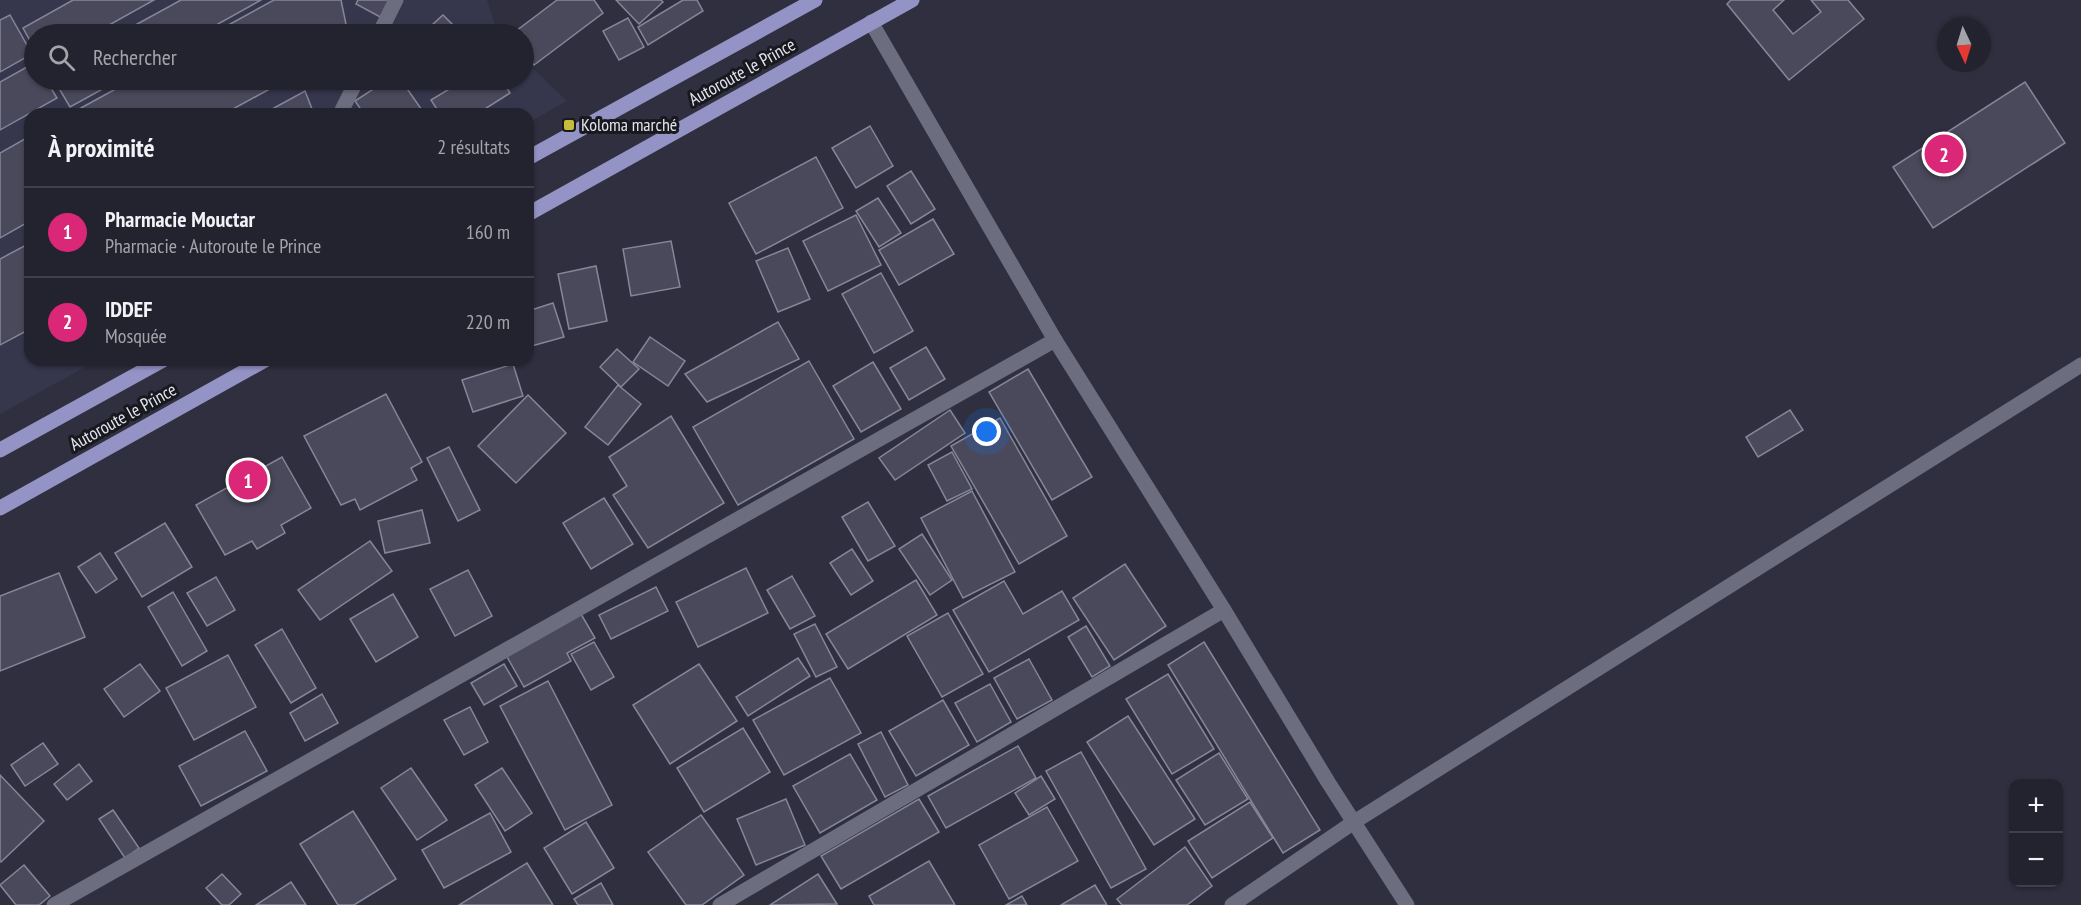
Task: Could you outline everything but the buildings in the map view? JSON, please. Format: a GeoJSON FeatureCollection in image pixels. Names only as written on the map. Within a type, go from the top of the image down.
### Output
{"type":"FeatureCollection","features":[{"type":"Feature","properties":{"kind":"main road","name":"Autoroute le Prince"},"geometry":{"type":"LineString","coordinates":[[534,155],[815,0]]}},
{"type":"Feature","properties":{"kind":"main road","name":"Autoroute le Prince"},"geometry":{"type":"LineString","coordinates":[[534,211],[912,0]]}},
{"type":"Feature","properties":{"kind":"main road","name":"Autoroute le Prince"},"geometry":{"type":"LineString","coordinates":[[0,450],[152,366]]}},
{"type":"Feature","properties":{"kind":"main road","name":"Autoroute le Prince"},"geometry":{"type":"LineString","coordinates":[[0,508],[254,366]]}},
{"type":"Feature","properties":{"kind":"street"},"geometry":{"type":"LineString","coordinates":[[384,24],[396,0]]}},
{"type":"Feature","properties":{"kind":"street"},"geometry":{"type":"LineString","coordinates":[[871,22],[1055,340],[1224,610],[1328,782],[1407,905]]}},
{"type":"Feature","properties":{"kind":"street"},"geometry":{"type":"LineString","coordinates":[[343,108],[352,90]]}},
{"type":"Feature","properties":{"kind":"street"},"geometry":{"type":"LineString","coordinates":[[54,905],[1055,340]]}},
{"type":"Feature","properties":{"kind":"street"},"geometry":{"type":"LineString","coordinates":[[1232,905],[1354,822],[2081,365]]}},
{"type":"Feature","properties":{"kind":"street"},"geometry":{"type":"LineString","coordinates":[[720,905],[1224,610]]}},
{"type":"Feature","properties":{"kind":"shaded area"},"geometry":{"type":"Polygon","coordinates":[[[0,0],[487,0],[495,24],[24,24],[24,90],[534,90],[534,70],[567,101],[534,120],[534,108],[24,108],[24,366],[87,366],[0,414],[0,0]]]}},
{"type":"Feature","properties":{"kind":"place","name":"Koloma marché"},"geometry":{"type":"Point","coordinates":[569,125]}},
{"type":"Feature","properties":{"kind":"place","name":"IDDEF"},"geometry":{"type":"Point","coordinates":[1944,154]}},
{"type":"Feature","properties":{"kind":"place","name":"Pharmacie Mouctar"},"geometry":{"type":"Point","coordinates":[248,480]}}]}
